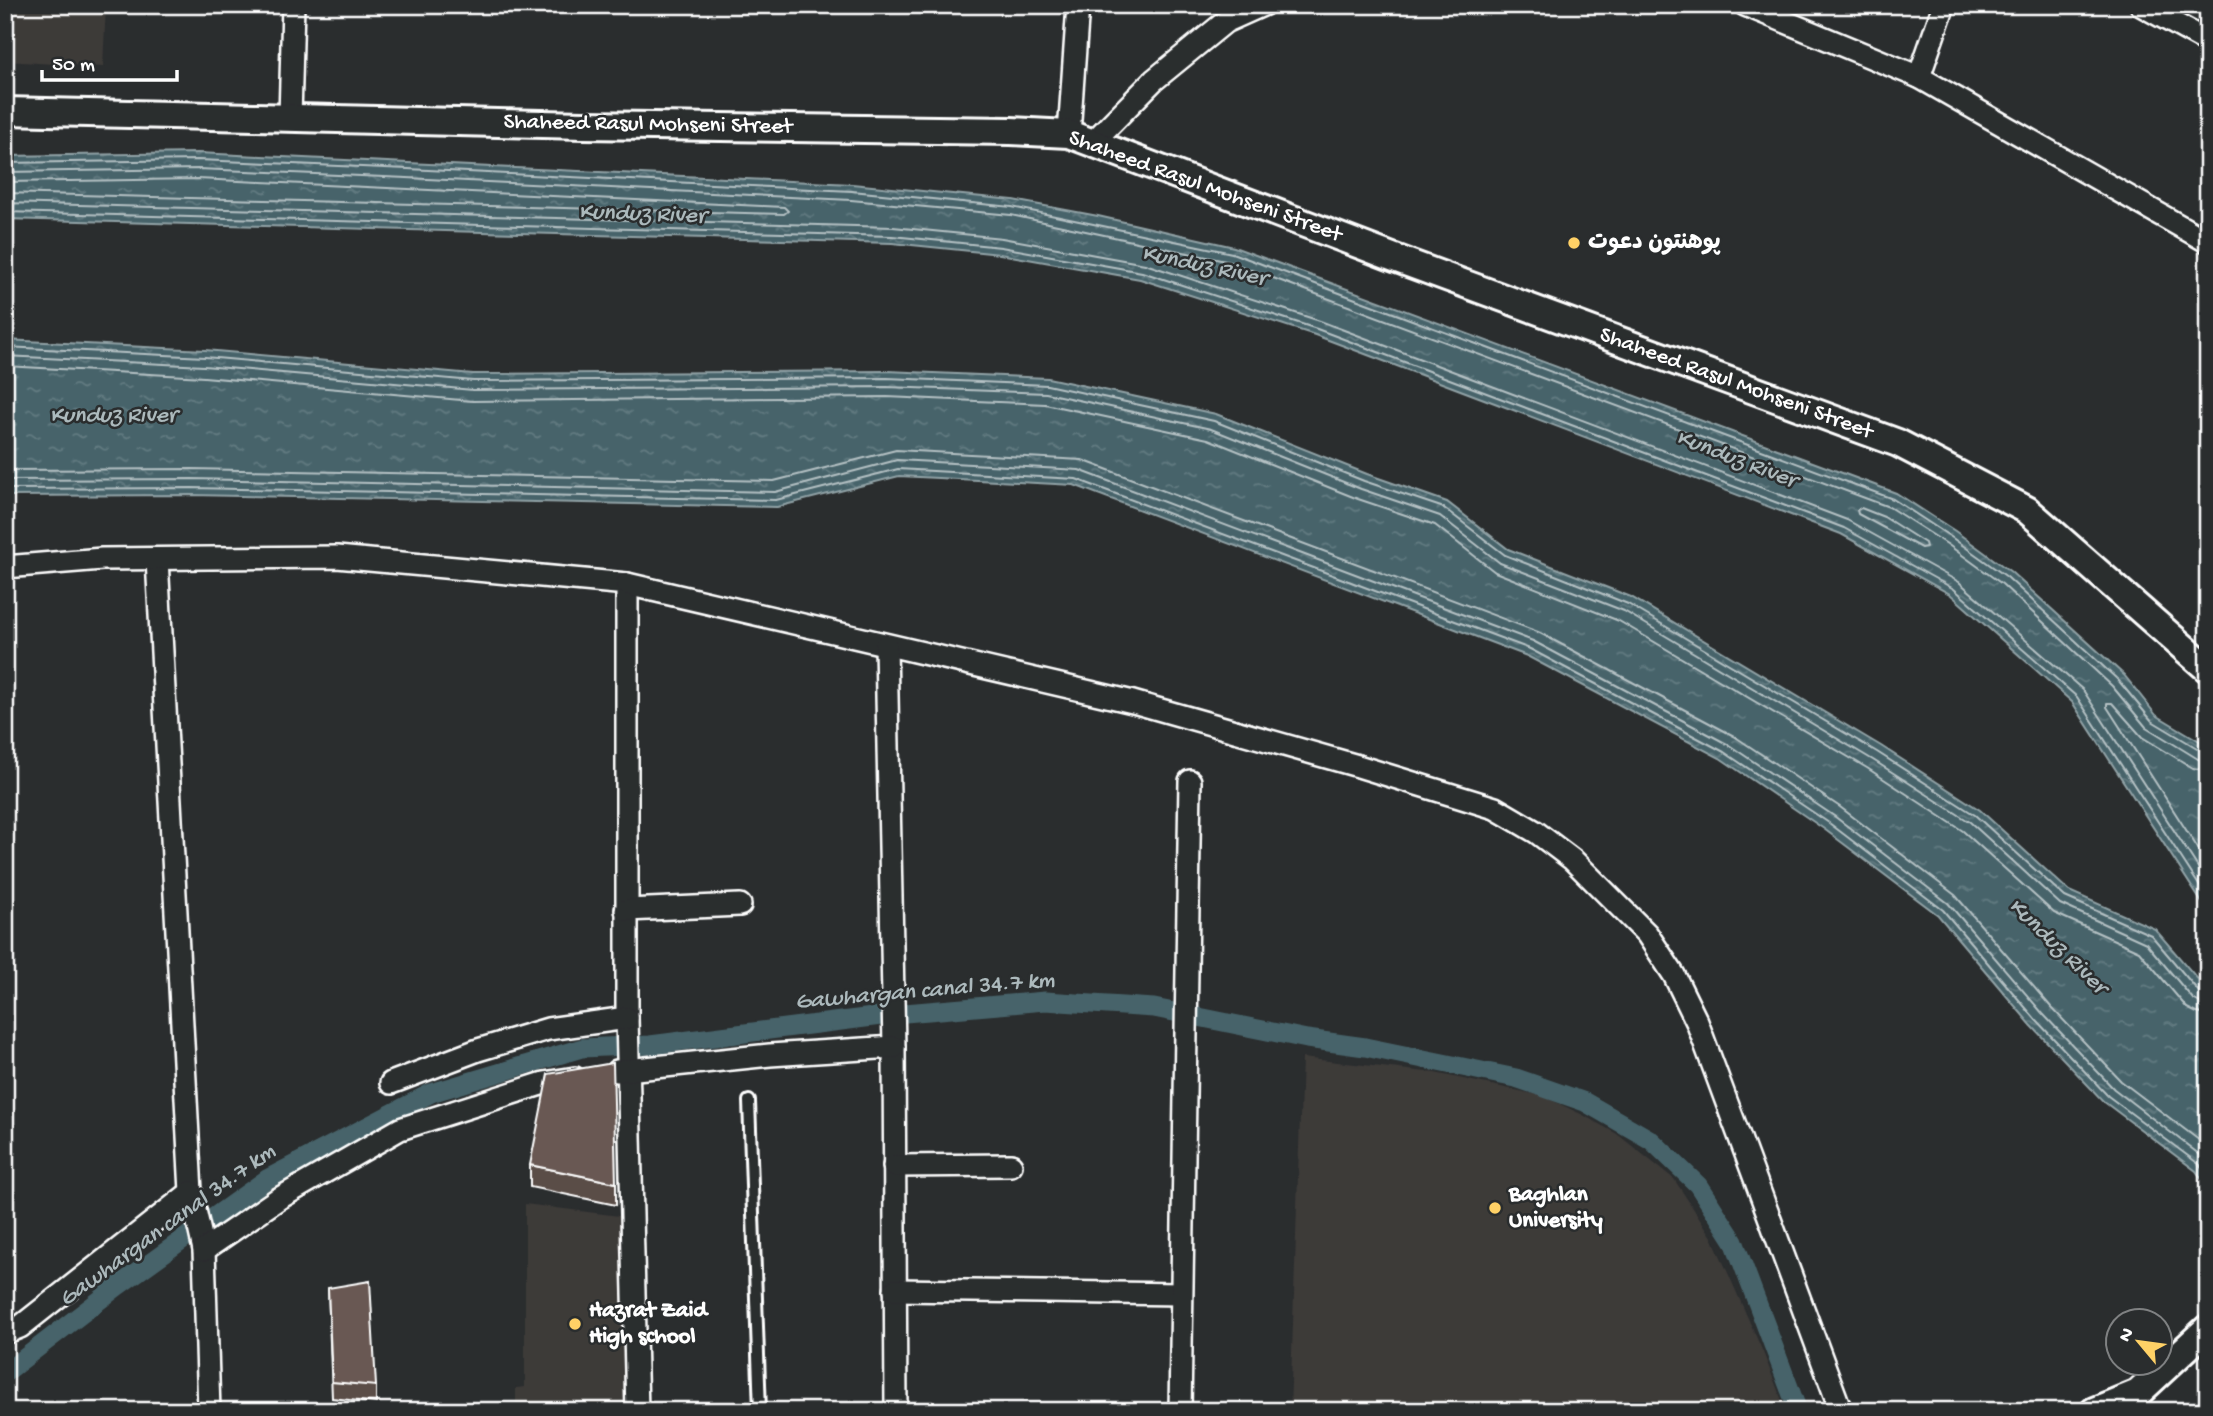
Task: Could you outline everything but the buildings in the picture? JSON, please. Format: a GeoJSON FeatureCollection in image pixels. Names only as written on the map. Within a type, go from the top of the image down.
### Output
{"type":"FeatureCollection","features":[{"type":"Feature","properties":{"kind":"street"},"geometry":{"type":"LineString","coordinates":[[290,118],[293,5]]}},
{"type":"Feature","properties":{"kind":"street"},"geometry":{"type":"LineString","coordinates":[[1078,5],[1081,138]]}},
{"type":"Feature","properties":{"kind":"street"},"geometry":{"type":"LineString","coordinates":[[1081,138],[1225,22],[1262,5]]}},
{"type":"Feature","properties":{"kind":"street"},"geometry":{"type":"LineString","coordinates":[[1745,5],[1919,77],[2208,242]]}},
{"type":"Feature","properties":{"kind":"street"},"geometry":{"type":"LineString","coordinates":[[1919,77],[1944,5]]}},
{"type":"Feature","properties":{"kind":"street"},"geometry":{"type":"LineString","coordinates":[[2141,5],[2208,42]]}},
{"type":"Feature","properties":{"kind":"street","name":"Shaheed Rasul Mohseni Street"},"geometry":{"type":"LineString","coordinates":[[5,111],[584,125],[1011,131],[1081,138],[1392,257],[1898,443],[2028,510],[2203,658]]}},
{"type":"Feature","properties":{"kind":"street"},"geometry":{"type":"LineString","coordinates":[[5,568],[102,559],[337,557],[627,584],[1133,702],[1358,765],[1495,808],[1536,832],[1573,860],[1647,934],[1674,975],[1692,1010],[1842,1411]]}},
{"type":"Feature","properties":{"kind":"street"},"geometry":{"type":"LineString","coordinates":[[157,559],[191,1192],[204,1250],[209,1411]]}},
{"type":"Feature","properties":{"kind":"street"},"geometry":{"type":"LineString","coordinates":[[627,584],[627,1018],[637,1411]]}},
{"type":"Feature","properties":{"kind":"street"},"geometry":{"type":"LineString","coordinates":[[886,645],[894,1047],[896,1411]]}},
{"type":"Feature","properties":{"kind":"street"},"geometry":{"type":"LineString","coordinates":[[1180,1411],[1189,781]]}},
{"type":"Feature","properties":{"kind":"street"},"geometry":{"type":"LineString","coordinates":[[626,910],[740,905]]}},
{"type":"Feature","properties":{"kind":"street"},"geometry":{"type":"LineString","coordinates":[[391,1083],[478,1050],[548,1029],[627,1018]]}},
{"type":"Feature","properties":{"kind":"street"},"geometry":{"type":"LineString","coordinates":[[204,1250],[278,1199],[400,1129],[544,1083],[629,1068],[894,1047]]}},
{"type":"Feature","properties":{"kind":"street"},"geometry":{"type":"LineString","coordinates":[[894,1166],[1011,1165]]}},
{"type":"Feature","properties":{"kind":"street"},"geometry":{"type":"LineString","coordinates":[[5,1333],[20,1327],[191,1192]]}},
{"type":"Feature","properties":{"kind":"street"},"geometry":{"type":"LineString","coordinates":[[895,1290],[1181,1294]]}},
{"type":"Feature","properties":{"kind":"street"},"geometry":{"type":"LineString","coordinates":[[2094,1411],[2138,1392],[2208,1328]]}},
{"type":"Feature","properties":{"kind":"lane"},"geometry":{"type":"LineString","coordinates":[[749,1101],[760,1411]]}},
{"type":"Feature","properties":{"kind":"shaded area"},"geometry":{"type":"Polygon","coordinates":[[[5,5],[106,5],[103,67],[5,61],[5,5]]]}},
{"type":"Feature","properties":{"kind":"shaded area","name":"Baghlan University"},"geometry":{"type":"Polygon","coordinates":[[[1302,1058],[1435,1073],[1543,1096],[1617,1134],[1674,1179],[1712,1237],[1786,1411],[1290,1411],[1302,1058]]]}},
{"type":"Feature","properties":{"kind":"shaded area","name":"Hazrat Zaid High school"},"geometry":{"type":"Polygon","coordinates":[[[525,1204],[627,1217],[625,1411],[516,1411],[516,1388],[525,1387],[525,1204]]]}},
{"type":"Feature","properties":{"kind":"water","name":"Kunduz River"},"geometry":{"type":"Polygon","coordinates":[[[198,153],[852,184],[1013,200],[1098,216],[1234,247],[1896,493],[2011,572],[2124,675],[2156,715],[2208,746],[2208,912],[2072,702],[1950,594],[1841,534],[1315,335],[1140,279],[1000,254],[892,243],[5,219],[5,156],[198,153]]]}},
{"type":"Feature","properties":{"kind":"water","name":"Kunduz River"},"geometry":{"type":"Polygon","coordinates":[[[5,340],[205,350],[473,374],[887,371],[1048,378],[1216,414],[1367,474],[1447,502],[1508,549],[1631,597],[1881,746],[1980,810],[2069,891],[2155,929],[2208,991],[2208,1188],[2196,1171],[2103,1101],[2031,1025],[1938,915],[1824,829],[1720,758],[1527,656],[1074,485],[899,476],[777,507],[192,495],[5,496],[5,340]]]}},
{"type":"Feature","properties":{"kind":"waterway","name":"Gawhargan canal 34.7 km"},"geometry":{"type":"LineString","coordinates":[[5,1373],[118,1286],[267,1179],[431,1093],[582,1048],[650,1045],[905,1013],[1045,1001],[1154,1008],[1307,1039],[1365,1047],[1516,1078],[1585,1102],[1651,1140],[1698,1185],[1734,1241],[1798,1411]]}},
{"type":"Feature","properties":{"kind":"place","name":"پوهنتون دعوت"},"geometry":{"type":"Point","coordinates":[1574,243]}},
{"type":"Feature","properties":{"kind":"place","name":"Baghlan University"},"geometry":{"type":"Point","coordinates":[1495,1208]}},
{"type":"Feature","properties":{"kind":"place","name":"Hazrat Zaid High school"},"geometry":{"type":"Point","coordinates":[575,1324]}}]}
